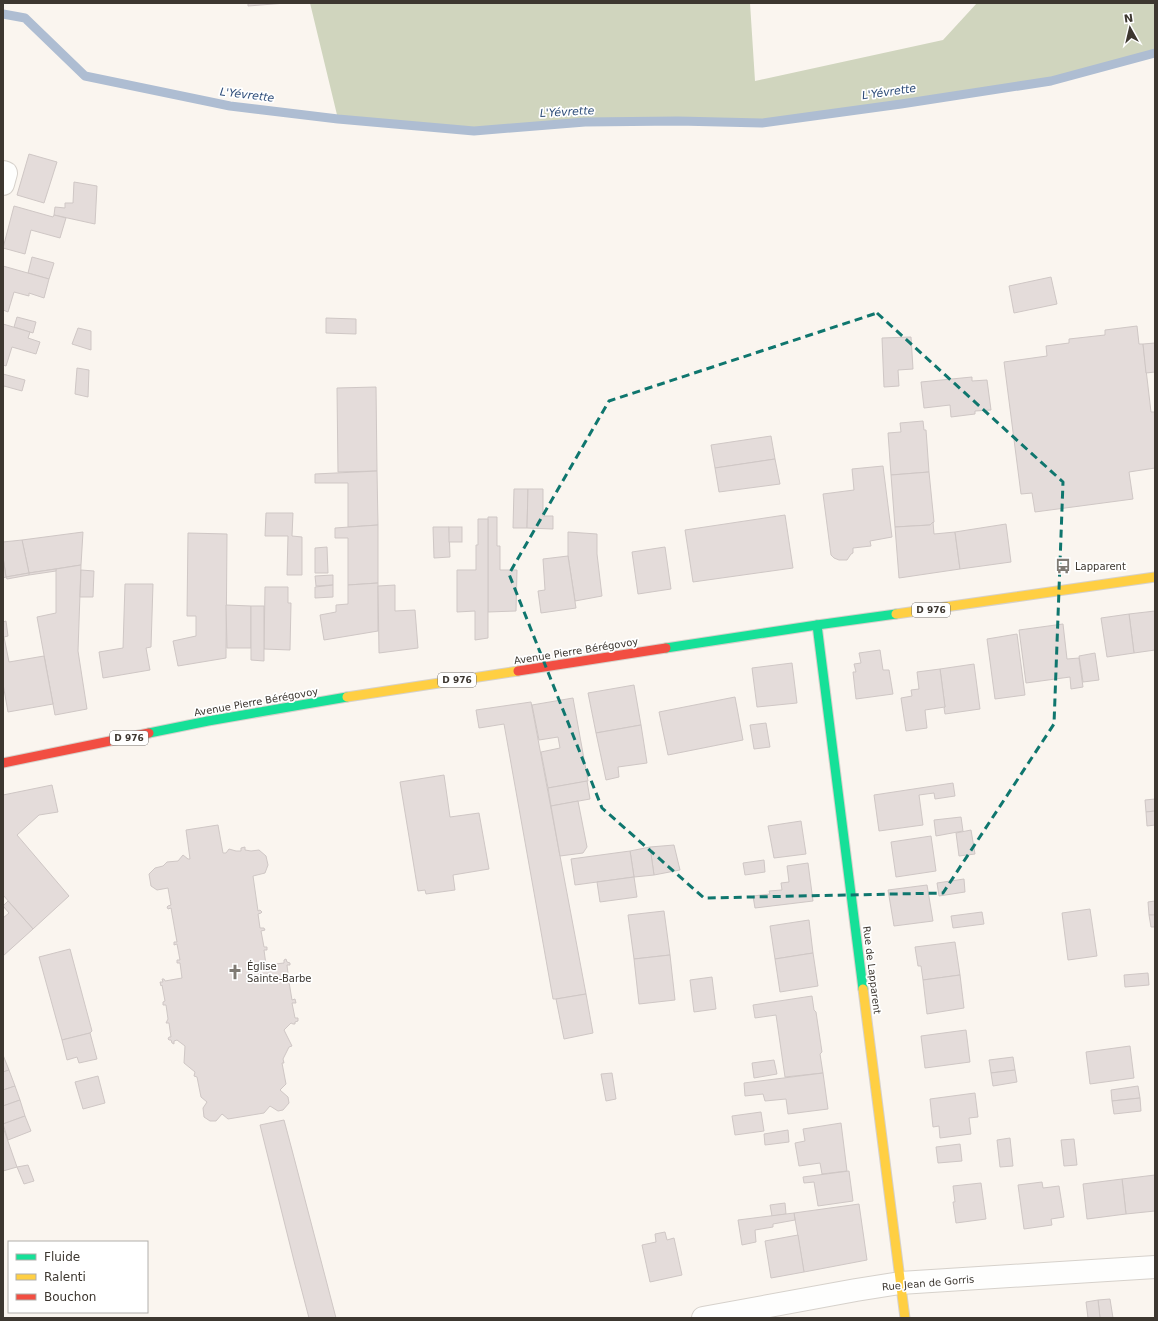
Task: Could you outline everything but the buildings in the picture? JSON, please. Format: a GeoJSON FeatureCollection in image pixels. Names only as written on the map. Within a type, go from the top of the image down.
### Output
{"type":"FeatureCollection","features":[{"type":"Feature","properties":{"kind":"main road","name":"Avenue Pierre Bérégovoy"},"geometry":{"type":"LineString","coordinates":[[3,764],[201,723],[308,703],[817,625],[1155,577]]}},
{"type":"Feature","properties":{"kind":"main road","name":"Rue de Lapparent"},"geometry":{"type":"LineString","coordinates":[[817,625],[905,1318]]}},
{"type":"Feature","properties":{"kind":"street"},"geometry":{"type":"LineString","coordinates":[[3,172],[6,172],[3,184]]}},
{"type":"Feature","properties":{"kind":"street","name":"Rue Jean de Gorris"},"geometry":{"type":"LineString","coordinates":[[703,1318],[900,1283],[1155,1267]]}},
{"type":"Feature","properties":{"kind":"highlighted area"},"geometry":{"type":"Polygon","coordinates":[[[877,313],[1063,482],[1054,724],[943,893],[704,898],[602,808],[509,574],[609,401],[877,313]]]}},
{"type":"Feature","properties":{"kind":"green space"},"geometry":{"type":"Polygon","coordinates":[[[310,3],[750,3],[755,81],[943,40],[977,3],[1155,3],[1155,53],[1051,81],[762,123],[678,121],[585,122],[474,131],[338,119],[310,3]]]}},
{"type":"Feature","properties":{"kind":"waterway","name":"L'Yévrette"},"geometry":{"type":"LineString","coordinates":[[3,14],[25,18],[85,76],[230,106],[338,119],[474,131],[585,122],[678,121],[762,123],[1051,81],[1155,53]]}},
{"type":"Feature","properties":{"kind":"traffic: fast"},"geometry":{"type":"LineString","coordinates":[[666,648],[896,614]]}},
{"type":"Feature","properties":{"kind":"traffic: fast"},"geometry":{"type":"LineString","coordinates":[[817,625],[863,989]]}},
{"type":"Feature","properties":{"kind":"traffic: fast"},"geometry":{"type":"LineString","coordinates":[[149,733],[208,721],[347,697]]}},
{"type":"Feature","properties":{"kind":"traffic: slow"},"geometry":{"type":"LineString","coordinates":[[896,614],[1155,577]]}},
{"type":"Feature","properties":{"kind":"traffic: slow"},"geometry":{"type":"LineString","coordinates":[[347,697],[518,671]]}},
{"type":"Feature","properties":{"kind":"traffic: slow"},"geometry":{"type":"LineString","coordinates":[[863,989],[905,1318]]}},
{"type":"Feature","properties":{"kind":"traffic: jam"},"geometry":{"type":"LineString","coordinates":[[518,671],[666,648]]}},
{"type":"Feature","properties":{"kind":"traffic: jam"},"geometry":{"type":"LineString","coordinates":[[3,763],[149,733]]}},
{"type":"Feature","properties":{"kind":"place","name":"Lapparent"},"geometry":{"type":"Point","coordinates":[1063,566]}},
{"type":"Feature","properties":{"kind":"place","name":"Église Sainte-Barbe"},"geometry":{"type":"Point","coordinates":[235,972]}}]}
